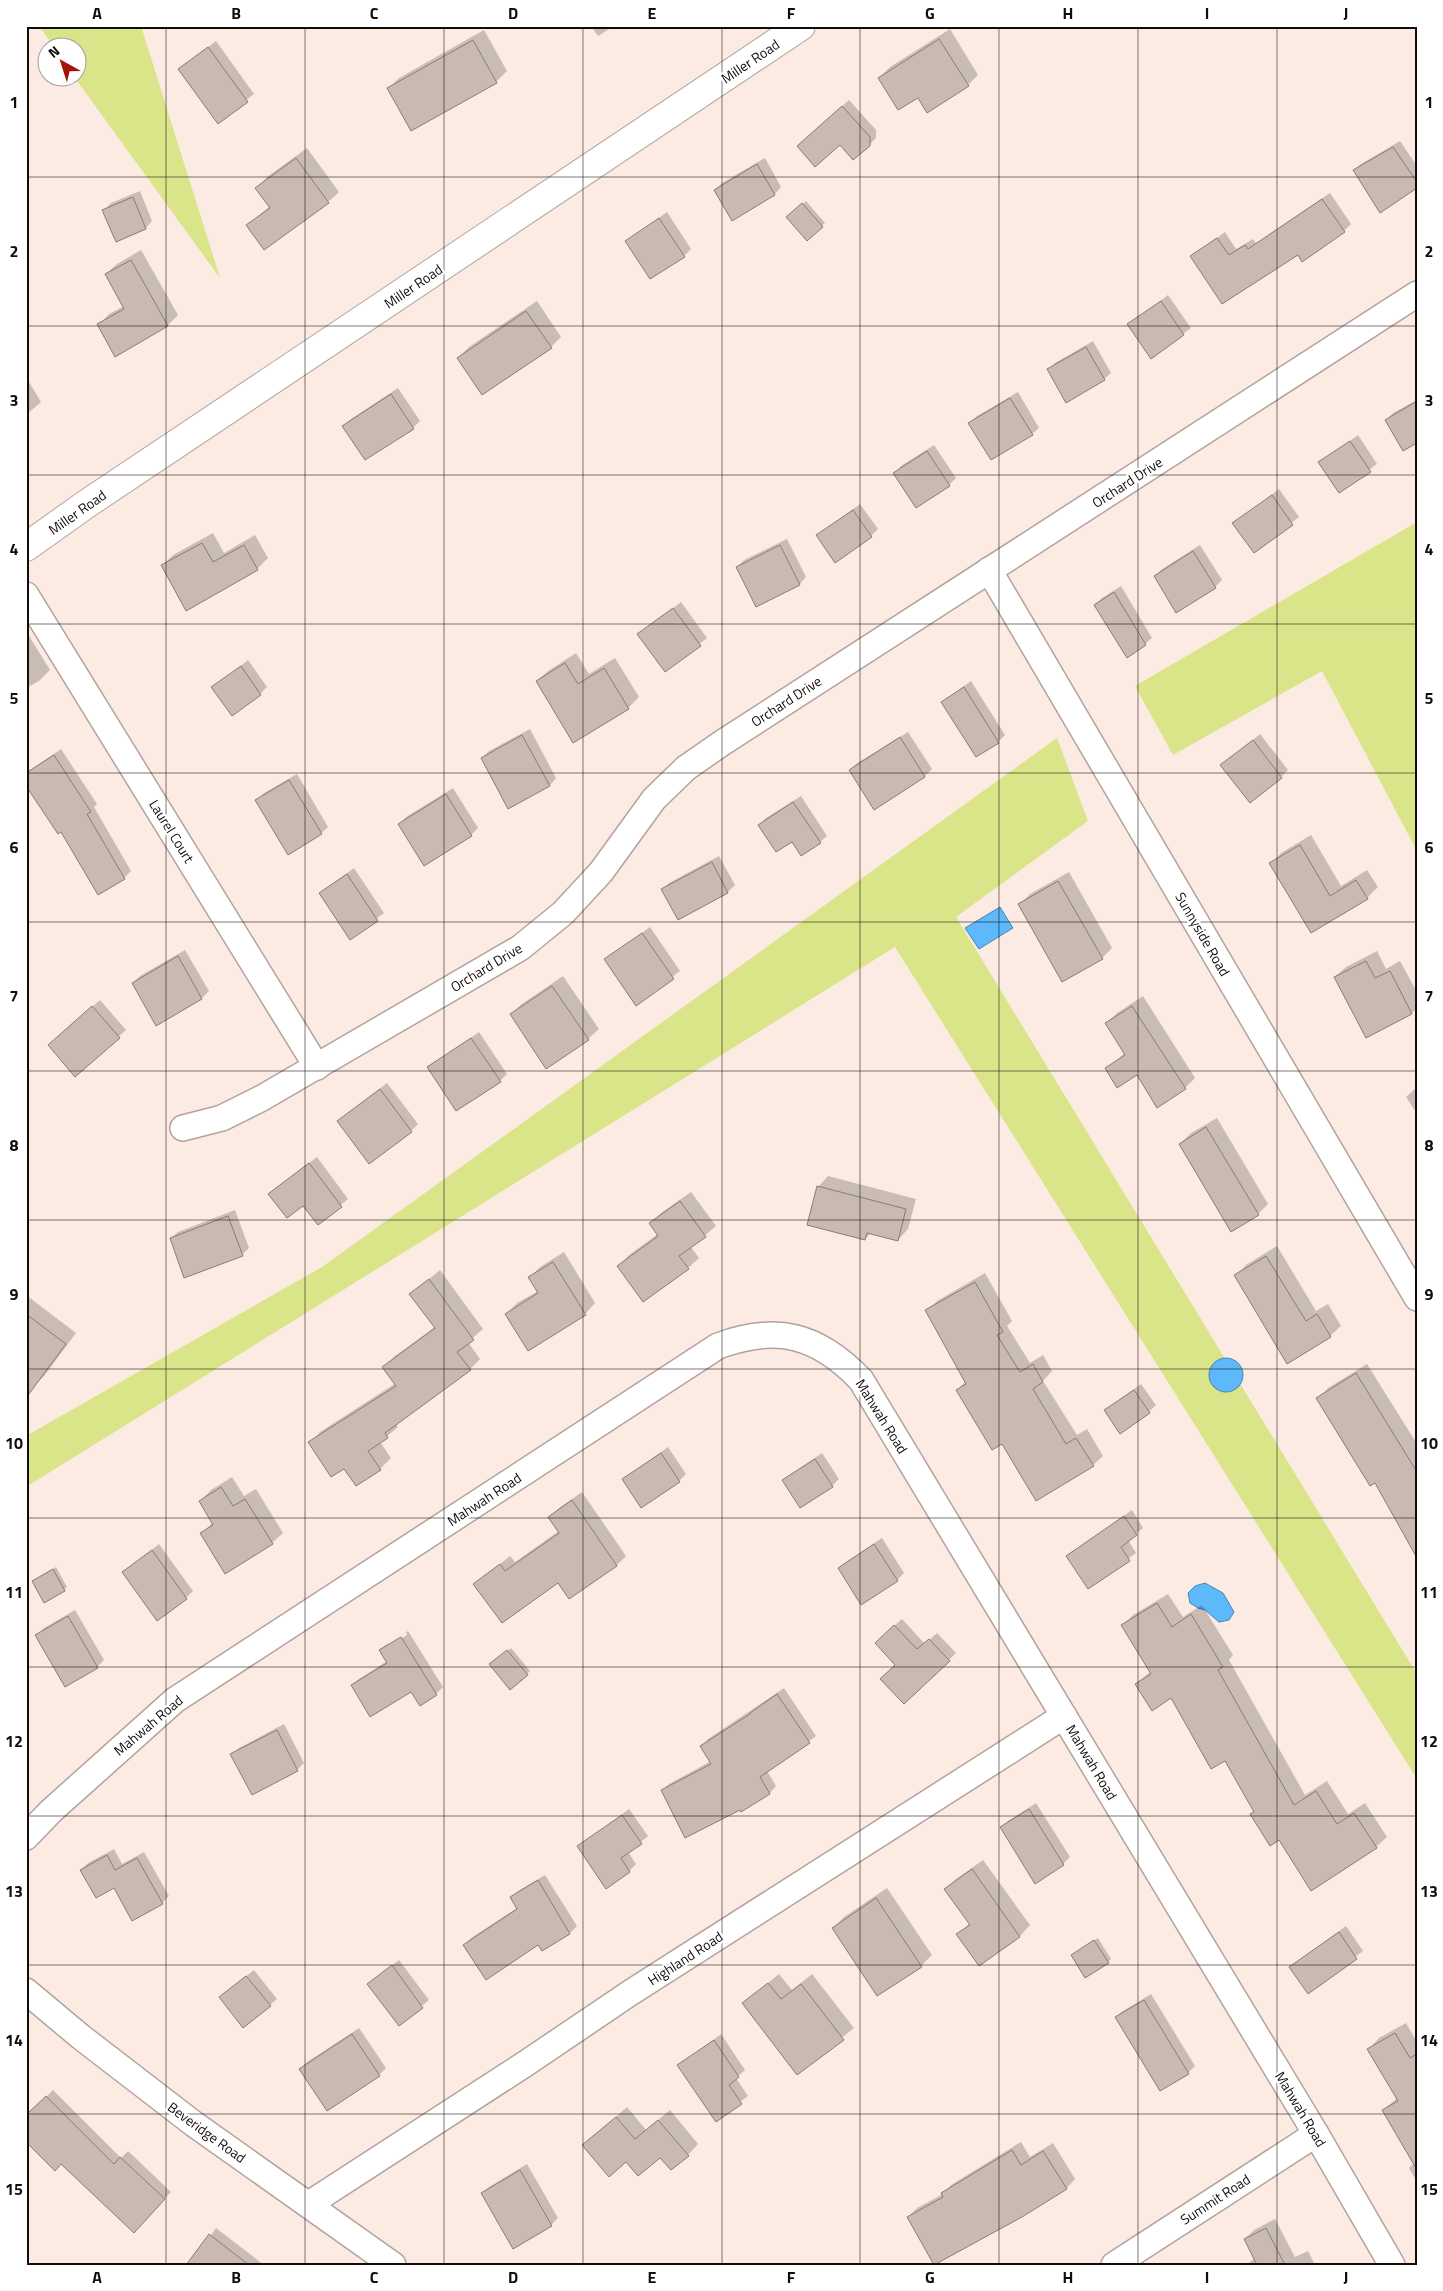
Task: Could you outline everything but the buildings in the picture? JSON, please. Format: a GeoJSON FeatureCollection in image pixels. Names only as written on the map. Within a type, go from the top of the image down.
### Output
{"type":"FeatureCollection","features":[{"type":"Feature","properties":{"kind":"street","name":"Miller Road"},"geometry":{"type":"LineString","coordinates":[[26,547],[801,26]]}},
{"type":"Feature","properties":{"kind":"street","name":"Orchard Drive"},"geometry":{"type":"LineString","coordinates":[[183,1128],[222,1118],[317,1067],[520,948],[570,906],[601,872],[654,799],[686,768],[1417,294]]}},
{"type":"Feature","properties":{"kind":"street","name":"Sunnyside Road"},"geometry":{"type":"LineString","coordinates":[[989,570],[1417,1298]]}},
{"type":"Feature","properties":{"kind":"street","name":"Laurel Court"},"geometry":{"type":"LineString","coordinates":[[26,595],[317,1067]]}},
{"type":"Feature","properties":{"kind":"street","name":"Mahwah Road"},"geometry":{"type":"LineString","coordinates":[[26,1837],[51,1811],[175,1700],[718,1346],[740,1338],[768,1334],[793,1337],[821,1346],[843,1361],[861,1380],[1316,2134],[1392,2265]]}},
{"type":"Feature","properties":{"kind":"street","name":"Highland Road"},"geometry":{"type":"LineString","coordinates":[[309,2204],[525,2064],[630,1993],[1064,1716]]}},
{"type":"Feature","properties":{"kind":"street","name":"Beveridge Road"},"geometry":{"type":"LineString","coordinates":[[26,1991],[81,2038],[194,2124],[393,2265]]}},
{"type":"Feature","properties":{"kind":"street","name":"Summit Road"},"geometry":{"type":"LineString","coordinates":[[1114,2265],[1316,2134]]}},
{"type":"Feature","properties":{"kind":"green space"},"geometry":{"type":"Polygon","coordinates":[[[39,26],[141,26],[220,278],[82,88],[88,88],[88,38],[48,38],[39,26]]]}},
{"type":"Feature","properties":{"kind":"green space"},"geometry":{"type":"Polygon","coordinates":[[[1417,522],[1417,851],[1322,671],[1173,755],[1135,686],[1417,522]]]}},
{"type":"Feature","properties":{"kind":"green space"},"geometry":{"type":"Polygon","coordinates":[[[1057,738],[1088,821],[956,917],[1417,1674],[1417,1779],[895,947],[26,1487],[26,1436],[322,1267],[1057,738]]]}},
{"type":"Feature","properties":{"kind":"water"},"geometry":{"type":"Polygon","coordinates":[[[1000,907],[1013,928],[979,949],[965,928],[1000,907]]]}},
{"type":"Feature","properties":{"kind":"water"},"geometry":{"type":"Polygon","coordinates":[[[1226,1358],[1238,1363],[1243,1375],[1238,1387],[1226,1392],[1214,1387],[1209,1375],[1214,1363],[1226,1358]]]}},
{"type":"Feature","properties":{"kind":"water"},"geometry":{"type":"Polygon","coordinates":[[[1205,1583],[1223,1593],[1234,1612],[1229,1620],[1219,1622],[1205,1610],[1190,1603],[1188,1593],[1195,1586],[1205,1583]]]}}]}
